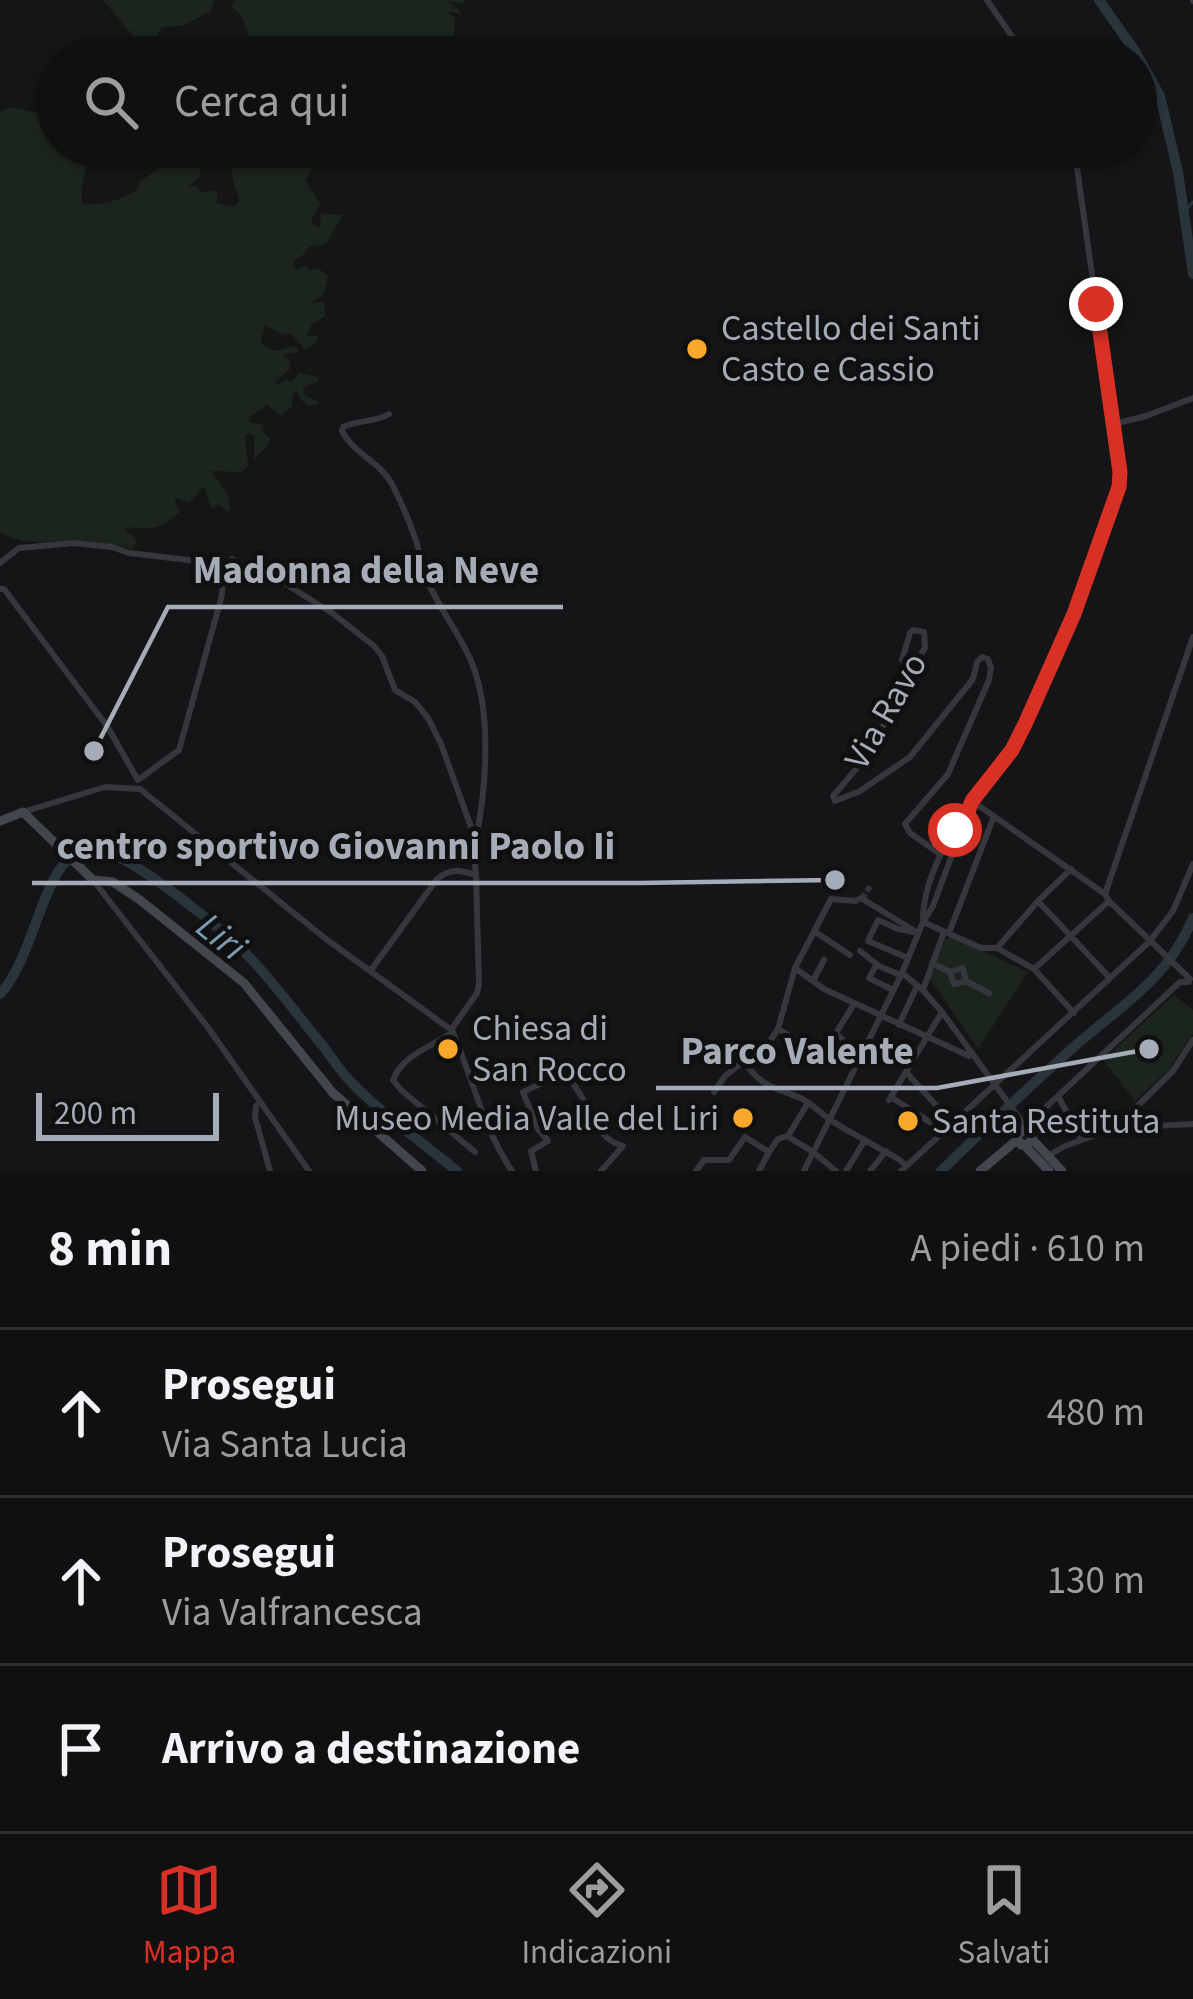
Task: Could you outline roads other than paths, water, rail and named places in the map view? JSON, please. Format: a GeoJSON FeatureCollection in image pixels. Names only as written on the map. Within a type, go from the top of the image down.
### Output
{"type":"FeatureCollection","features":[{"type":"Feature","properties":{"kind":"street"},"geometry":{"type":"LineString","coordinates":[[987,0],[1012,36]]}},
{"type":"Feature","properties":{"kind":"street"},"geometry":{"type":"LineString","coordinates":[[804,1171],[933,906],[972,801],[1012,750],[1074,614],[1120,482],[1077,168]]}},
{"type":"Feature","properties":{"kind":"street"},"geometry":{"type":"LineString","coordinates":[[1114,424],[1193,398]]}},
{"type":"Feature","properties":{"kind":"street"},"geometry":{"type":"LineString","coordinates":[[389,414],[355,421],[341,431],[390,480],[416,537],[426,578],[477,676],[484,740],[475,848],[477,993],[452,1031],[425,1046],[395,1071],[393,1080],[475,1152]]}},
{"type":"Feature","properties":{"kind":"street"},"geometry":{"type":"LineString","coordinates":[[0,562],[19,548],[74,543],[197,561],[225,572]]}},
{"type":"Feature","properties":{"kind":"street"},"geometry":{"type":"LineString","coordinates":[[0,821],[105,787],[139,784],[173,756],[179,749],[232,559],[273,575],[374,646],[394,690],[418,706],[436,732],[475,848]]}},
{"type":"Feature","properties":{"kind":"street"},"geometry":{"type":"LineString","coordinates":[[0,589],[107,726],[139,784],[326,938],[452,1031],[484,1119],[512,1171]]}},
{"type":"Feature","properties":{"kind":"street","name":"Via Ravo"},"geometry":{"type":"LineString","coordinates":[[902,660],[910,633],[924,632],[924,650],[869,754],[832,796],[835,801],[860,790],[910,757],[973,679],[977,662],[988,658],[991,671],[955,761],[940,787],[905,824],[940,854]]}},
{"type":"Feature","properties":{"kind":"street"},"geometry":{"type":"LineString","coordinates":[[1034,969],[1107,897],[1193,637]]}},
{"type":"Feature","properties":{"kind":"street"},"geometry":{"type":"LineString","coordinates":[[972,801],[1107,897],[1191,982]]}},
{"type":"Feature","properties":{"kind":"street"},"geometry":{"type":"LineString","coordinates":[[23,812],[90,878],[209,1029],[310,1171]]}},
{"type":"Feature","properties":{"kind":"street"},"geometry":{"type":"LineString","coordinates":[[923,922],[923,904],[940,854],[967,814]]}},
{"type":"Feature","properties":{"kind":"street"},"geometry":{"type":"LineString","coordinates":[[898,1025],[932,963],[994,816]]}},
{"type":"Feature","properties":{"kind":"street"},"geometry":{"type":"LineString","coordinates":[[744,1061],[767,1084],[808,1103],[901,1160],[904,1169],[998,1088],[1110,978],[1152,945],[1193,864]]}},
{"type":"Feature","properties":{"kind":"street"},"geometry":{"type":"LineString","coordinates":[[997,948],[1071,869]]}},
{"type":"Feature","properties":{"kind":"street"},"geometry":{"type":"LineString","coordinates":[[371,970],[436,879],[457,870],[476,875]]}},
{"type":"Feature","properties":{"kind":"street"},"geometry":{"type":"LineString","coordinates":[[90,878],[113,882],[140,900],[244,983],[333,1094],[422,1171]]}},
{"type":"Feature","properties":{"kind":"street"},"geometry":{"type":"LineString","coordinates":[[714,1092],[725,1076],[770,1041],[778,1029],[795,968],[831,899],[855,902],[861,898],[918,933]]}},
{"type":"Feature","properties":{"kind":"street"},"geometry":{"type":"LineString","coordinates":[[1038,901],[1110,978]]}},
{"type":"Feature","properties":{"kind":"street"},"geometry":{"type":"LineString","coordinates":[[908,958],[868,941],[878,920],[918,933]]}},
{"type":"Feature","properties":{"kind":"street"},"geometry":{"type":"LineString","coordinates":[[923,922],[981,948],[997,948],[1034,969],[1074,1012]]}},
{"type":"Feature","properties":{"kind":"street"},"geometry":{"type":"LineString","coordinates":[[814,932],[850,955]]}},
{"type":"Feature","properties":{"kind":"street"},"geometry":{"type":"LineString","coordinates":[[860,951],[920,988],[942,1012],[998,1088],[1049,1171]]}},
{"type":"Feature","properties":{"kind":"street"},"geometry":{"type":"LineString","coordinates":[[813,981],[824,960]]}},
{"type":"Feature","properties":{"kind":"street"},"geometry":{"type":"LineString","coordinates":[[932,963],[950,972],[954,984],[966,981],[989,993]]}},
{"type":"Feature","properties":{"kind":"street"},"geometry":{"type":"LineString","coordinates":[[877,964],[869,978],[893,990]]}},
{"type":"Feature","properties":{"kind":"street"},"geometry":{"type":"LineString","coordinates":[[795,968],[824,989],[972,1057]]}},
{"type":"Feature","properties":{"kind":"street"},"geometry":{"type":"LineString","coordinates":[[1062,1171],[1027,1138],[1027,1124],[1180,982],[1191,982]]}},
{"type":"Feature","properties":{"kind":"street"},"geometry":{"type":"LineString","coordinates":[[818,999],[824,989]]}},
{"type":"Feature","properties":{"kind":"street"},"geometry":{"type":"LineString","coordinates":[[854,1004],[836,1033],[860,1057]]}},
{"type":"Feature","properties":{"kind":"street"},"geometry":{"type":"LineString","coordinates":[[942,1012],[890,1098],[945,1132]]}},
{"type":"Feature","properties":{"kind":"street"},"geometry":{"type":"LineString","coordinates":[[778,1029],[808,1046],[806,1055]]}},
{"type":"Feature","properties":{"kind":"street"},"geometry":{"type":"LineString","coordinates":[[1114,1128],[1173,1071],[1193,1040]]}},
{"type":"Feature","properties":{"kind":"street"},"geometry":{"type":"LineString","coordinates":[[536,1171],[531,1151],[548,1141],[523,1092],[544,1082],[537,1068],[555,1058],[598,1129],[611,1143],[622,1146],[601,1171]]}},
{"type":"Feature","properties":{"kind":"street"},"geometry":{"type":"LineString","coordinates":[[906,1072],[954,1125]]}},
{"type":"Feature","properties":{"kind":"street"},"geometry":{"type":"LineString","coordinates":[[1058,1096],[1082,1140]]}},
{"type":"Feature","properties":{"kind":"street"},"geometry":{"type":"LineString","coordinates":[[260,1102],[255,1117],[270,1171]]}},
{"type":"Feature","properties":{"kind":"street"},"geometry":{"type":"LineString","coordinates":[[759,1171],[808,1103]]}},
{"type":"Feature","properties":{"kind":"street"},"geometry":{"type":"LineString","coordinates":[[1048,1156],[1114,1128],[1193,1124]]}},
{"type":"Feature","properties":{"kind":"street"},"geometry":{"type":"LineString","coordinates":[[788,1136],[836,1171]]}},
{"type":"Feature","properties":{"kind":"street"},"geometry":{"type":"LineString","coordinates":[[726,1171],[745,1137],[770,1152]]}},
{"type":"Feature","properties":{"kind":"street"},"geometry":{"type":"LineString","coordinates":[[980,1171],[1027,1138],[1066,1146]]}},
{"type":"Feature","properties":{"kind":"street"},"geometry":{"type":"LineString","coordinates":[[846,1171],[865,1140]]}},
{"type":"Feature","properties":{"kind":"street"},"geometry":{"type":"LineString","coordinates":[[870,1171],[886,1151]]}},
{"type":"Feature","properties":{"kind":"street"},"geometry":{"type":"LineString","coordinates":[[696,1171],[704,1160],[729,1160]]}},
{"type":"Feature","properties":{"kind":"waterway","name":"Liri"},"geometry":{"type":"LineString","coordinates":[[1099,0],[1124,36]]}},
{"type":"Feature","properties":{"kind":"waterway","name":"Liri"},"geometry":{"type":"LineString","coordinates":[[1157,91],[1178,172],[1193,274]]}},
{"type":"Feature","properties":{"kind":"waterway"},"geometry":{"type":"LineString","coordinates":[[1183,213],[1193,202]]}},
{"type":"Feature","properties":{"kind":"waterway","name":"Liri"},"geometry":{"type":"LineString","coordinates":[[0,994],[21,961],[61,868],[84,851],[112,855],[179,896],[241,949],[351,1082],[457,1171]]}},
{"type":"Feature","properties":{"kind":"waterway","name":"Liri"},"geometry":{"type":"LineString","coordinates":[[941,1171],[1143,989],[1170,958],[1193,918]]}},
{"type":"Feature","properties":{"kind":"tunnel"},"geometry":{"type":"LineString","coordinates":[[862,899],[871,885]]}},
{"type":"Feature","properties":{"kind":"place","name":"Castello dei Santi Casto e Cassio"},"geometry":{"type":"Point","coordinates":[697,349]}},
{"type":"Feature","properties":{"kind":"place","name":"Madonna della Neve"},"geometry":{"type":"Point","coordinates":[94,751]}},
{"type":"Feature","properties":{"kind":"place","name":"centro sportivo Giovanni Paolo Ii"},"geometry":{"type":"Point","coordinates":[835,880]}},
{"type":"Feature","properties":{"kind":"place","name":"Chiesa di San Rocco"},"geometry":{"type":"Point","coordinates":[448,1049]}},
{"type":"Feature","properties":{"kind":"place","name":"Parco Valente"},"geometry":{"type":"Point","coordinates":[1149,1049]}},
{"type":"Feature","properties":{"kind":"place","name":"Museo Media Valle del Liri"},"geometry":{"type":"Point","coordinates":[743,1118]}},
{"type":"Feature","properties":{"kind":"place","name":"Santa Restituta"},"geometry":{"type":"Point","coordinates":[908,1121]}}]}
